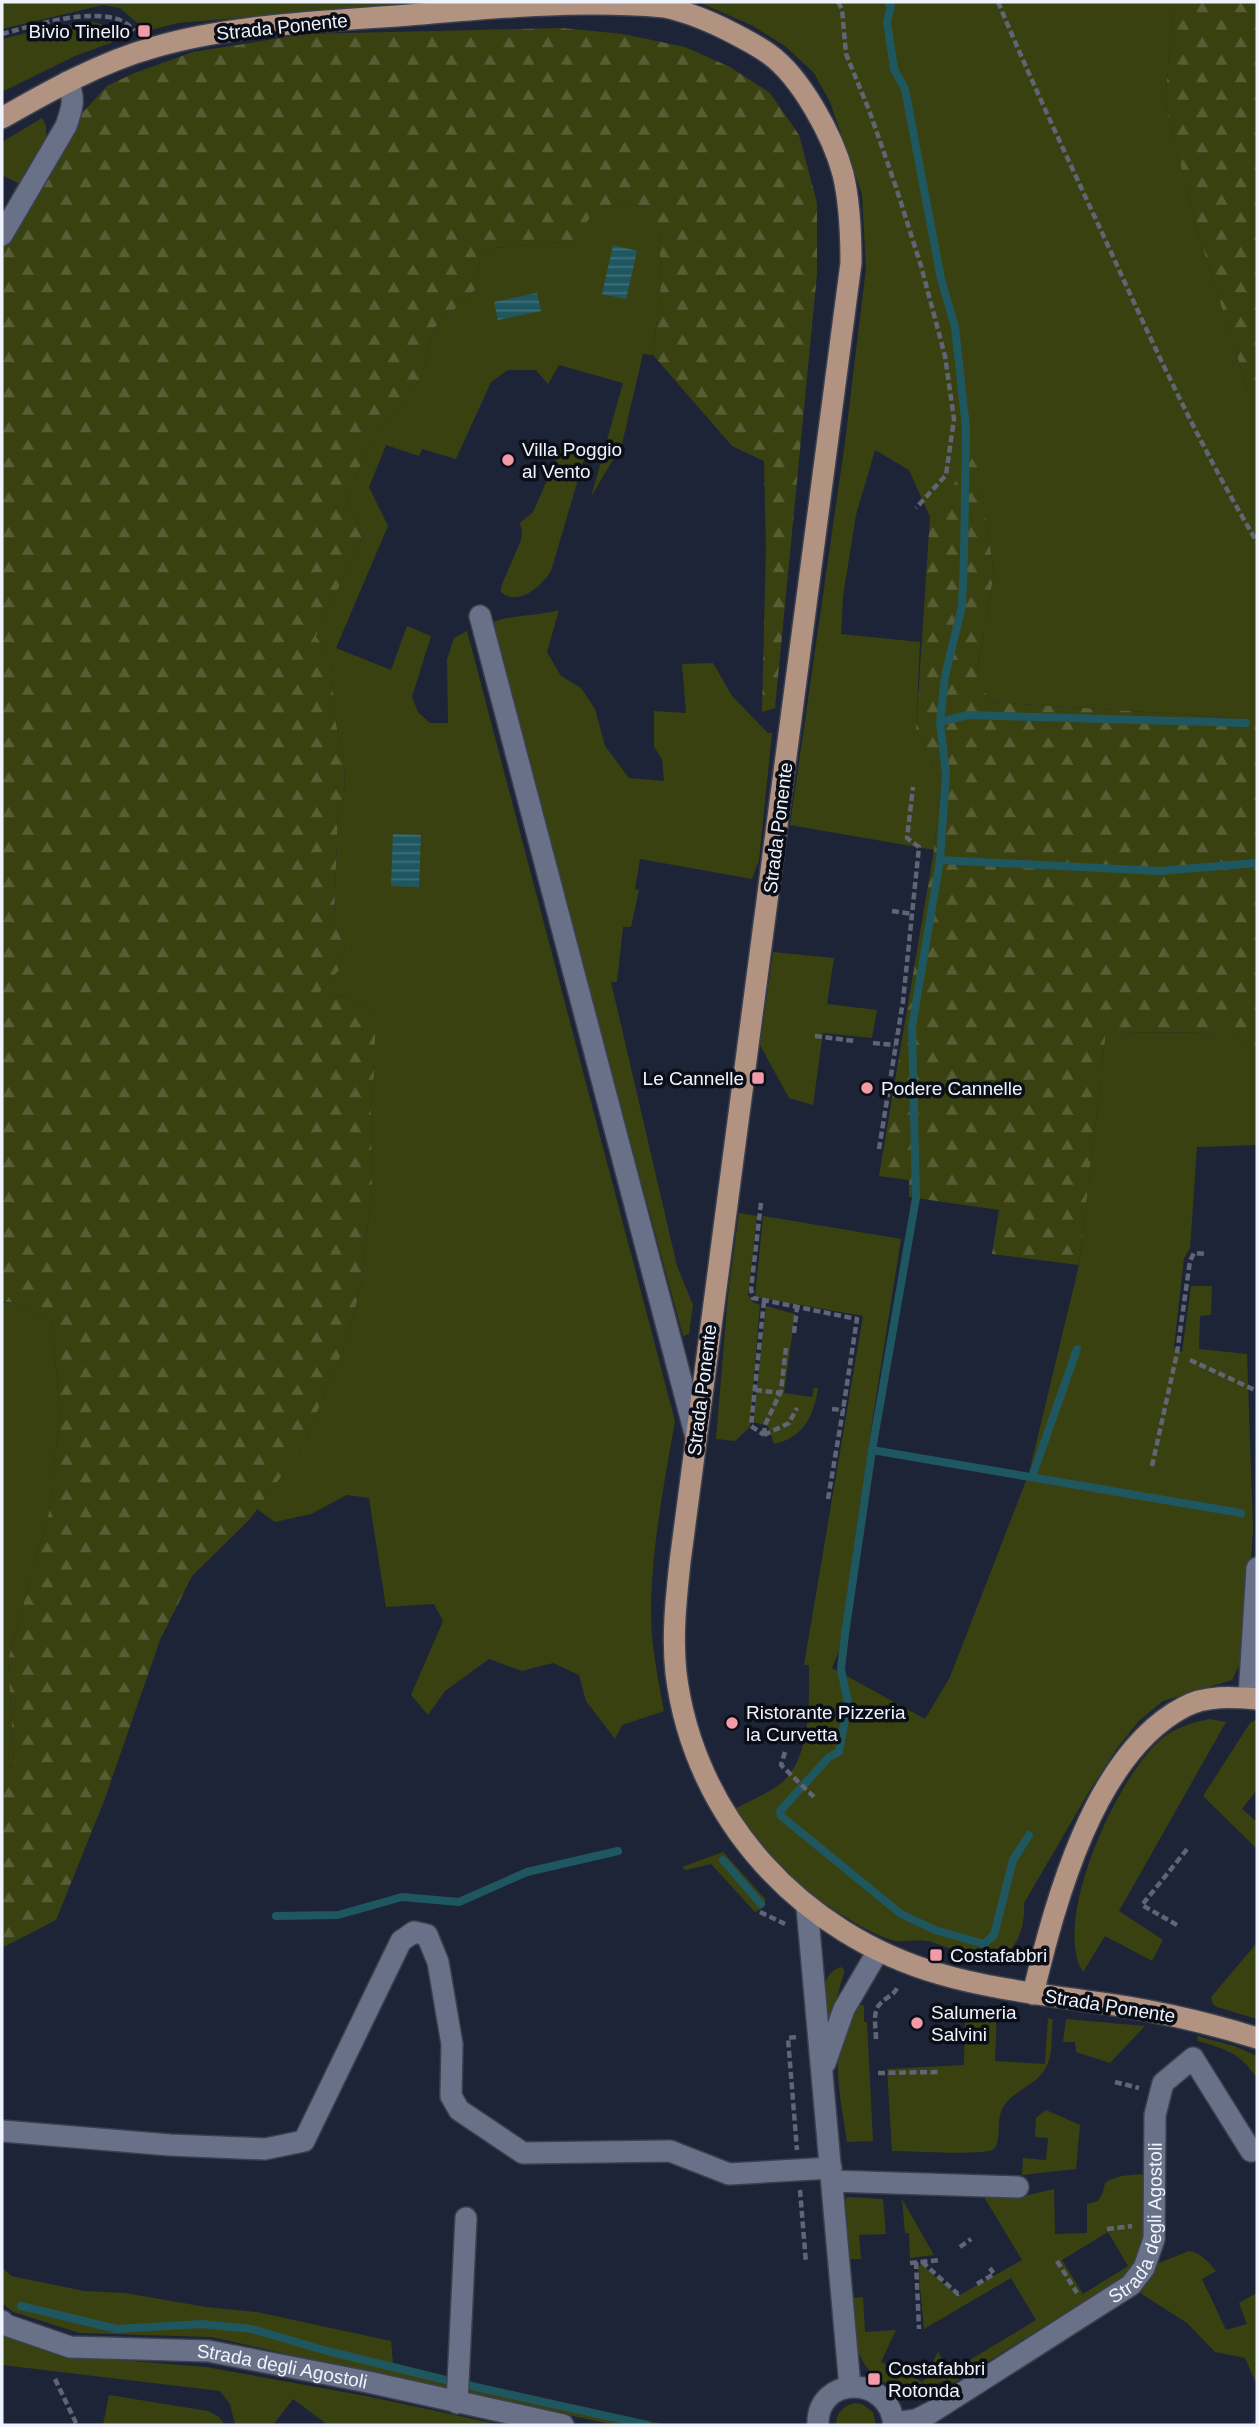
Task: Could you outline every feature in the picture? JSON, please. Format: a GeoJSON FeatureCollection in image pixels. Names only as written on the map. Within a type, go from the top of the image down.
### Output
{"type":"FeatureCollection","features":[{"type":"Feature","properties":{"kind":"main road","name":"Strada Ponente"},"geometry":{"type":"LineString","coordinates":[[2,118],[67,82],[139,52],[219,33],[536,3],[612,2],[676,10],[717,25],[770,55],[791,74],[818,114],[842,171],[851,223],[852,263],[696,1437],[675,1622],[676,1671],[686,1723],[706,1778],[729,1820],[777,1879],[836,1928],[878,1951],[942,1975],[1033,1994],[1181,2017],[1257,2038]]}},
{"type":"Feature","properties":{"kind":"main road"},"geometry":{"type":"LineString","coordinates":[[1033,1994],[1058,1899],[1080,1839],[1101,1798],[1131,1751],[1158,1724],[1185,1706],[1210,1698],[1253,1698]]}},
{"type":"Feature","properties":{"kind":"street"},"geometry":{"type":"LineString","coordinates":[[2,235],[66,126],[73,108],[67,82]]}},
{"type":"Feature","properties":{"kind":"street"},"geometry":{"type":"LineString","coordinates":[[480,616],[696,1437]]}},
{"type":"Feature","properties":{"kind":"street"},"geometry":{"type":"LineString","coordinates":[[1253,1698],[1257,1568]]}},
{"type":"Feature","properties":{"kind":"street"},"geometry":{"type":"LineString","coordinates":[[807,1906],[850,2387],[832,2395],[820,2410],[815,2423]]}},
{"type":"Feature","properties":{"kind":"street"},"geometry":{"type":"LineString","coordinates":[[2,2131],[170,2145],[265,2149],[304,2141],[401,1941],[414,1932],[426,1935],[438,1962],[452,2044],[452,2096],[459,2110],[523,2154],[670,2151],[729,2174],[831,2175],[1018,2187]]}},
{"type":"Feature","properties":{"kind":"street"},"geometry":{"type":"LineString","coordinates":[[822,2075],[830,2044],[844,2009],[878,1951]]}},
{"type":"Feature","properties":{"kind":"street","name":"Strada degli Agostoli"},"geometry":{"type":"LineString","coordinates":[[850,2387],[863,2387],[885,2400],[892,2411],[894,2424],[916,2420],[1131,2285],[1144,2268],[1154,2239],[1155,2115],[1163,2083],[1193,2058],[1251,2151]]}},
{"type":"Feature","properties":{"kind":"street"},"geometry":{"type":"LineString","coordinates":[[457,2403],[466,2218]]}},
{"type":"Feature","properties":{"kind":"street","name":"Strada degli Agostoli"},"geometry":{"type":"LineString","coordinates":[[2,2321],[6,2325],[70,2347],[208,2351],[368,2382],[563,2425]]}},
{"type":"Feature","properties":{"kind":"path"},"geometry":{"type":"LineString","coordinates":[[838,2],[842,9],[846,54],[869,110],[900,201],[945,356],[954,419],[946,475],[916,508]]}},
{"type":"Feature","properties":{"kind":"path"},"geometry":{"type":"LineString","coordinates":[[998,2],[1149,335],[1228,493],[1257,542]]}},
{"type":"Feature","properties":{"kind":"path"},"geometry":{"type":"LineString","coordinates":[[2,34],[70,15],[104,12],[122,18],[132,26],[139,52]]}},
{"type":"Feature","properties":{"kind":"path"},"geometry":{"type":"LineString","coordinates":[[878,1149],[903,1001],[919,847],[907,838],[913,787]]}},
{"type":"Feature","properties":{"kind":"path"},"geometry":{"type":"LineString","coordinates":[[892,911],[912,914]]}},
{"type":"Feature","properties":{"kind":"path"},"geometry":{"type":"LineString","coordinates":[[815,1036],[855,1041]]}},
{"type":"Feature","properties":{"kind":"path"},"geometry":{"type":"LineString","coordinates":[[873,1043],[895,1045]]}},
{"type":"Feature","properties":{"kind":"path"},"geometry":{"type":"LineString","coordinates":[[761,1203],[751,1293],[753,1298],[857,1319],[828,1499]]}},
{"type":"Feature","properties":{"kind":"path"},"geometry":{"type":"LineString","coordinates":[[1152,1466],[1177,1353],[1190,1261],[1194,1253],[1206,1254]]}},
{"type":"Feature","properties":{"kind":"path"},"geometry":{"type":"LineString","coordinates":[[764,1301],[751,1426],[764,1436]]}},
{"type":"Feature","properties":{"kind":"path"},"geometry":{"type":"LineString","coordinates":[[794,1333],[797,1308]]}},
{"type":"Feature","properties":{"kind":"path"},"geometry":{"type":"LineString","coordinates":[[764,1436],[765,1425],[780,1393],[786,1348]]}},
{"type":"Feature","properties":{"kind":"path"},"geometry":{"type":"LineString","coordinates":[[1190,1360],[1257,1391]]}},
{"type":"Feature","properties":{"kind":"path"},"geometry":{"type":"LineString","coordinates":[[755,1390],[780,1393]]}},
{"type":"Feature","properties":{"kind":"path"},"geometry":{"type":"LineString","coordinates":[[764,1436],[789,1423],[797,1408]]}},
{"type":"Feature","properties":{"kind":"path"},"geometry":{"type":"LineString","coordinates":[[832,1409],[843,1410]]}},
{"type":"Feature","properties":{"kind":"path"},"geometry":{"type":"LineString","coordinates":[[785,1752],[781,1765],[816,1798]]}},
{"type":"Feature","properties":{"kind":"path"},"geometry":{"type":"LineString","coordinates":[[1177,1925],[1142,1905],[1188,1848]]}},
{"type":"Feature","properties":{"kind":"path"},"geometry":{"type":"LineString","coordinates":[[760,1912],[785,1924]]}},
{"type":"Feature","properties":{"kind":"path"},"geometry":{"type":"LineString","coordinates":[[876,2039],[876,2013],[880,2004],[891,1997],[897,1988]]}},
{"type":"Feature","properties":{"kind":"path"},"geometry":{"type":"LineString","coordinates":[[878,2073],[939,2072]]}},
{"type":"Feature","properties":{"kind":"path"},"geometry":{"type":"LineString","coordinates":[[1115,2082],[1133,2087]]}},
{"type":"Feature","properties":{"kind":"path"},"geometry":{"type":"LineString","coordinates":[[960,2248],[971,2239]]}},
{"type":"Feature","properties":{"kind":"path"},"geometry":{"type":"LineString","coordinates":[[916,2262],[940,2260]]}},
{"type":"Feature","properties":{"kind":"path"},"geometry":{"type":"LineString","coordinates":[[1057,2261],[1088,2312]]}},
{"type":"Feature","properties":{"kind":"path"},"geometry":{"type":"LineString","coordinates":[[916,2262],[958,2294],[961,2293]]}},
{"type":"Feature","properties":{"kind":"path"},"geometry":{"type":"LineString","coordinates":[[916,2262],[919,2329]]}},
{"type":"Feature","properties":{"kind":"path"},"geometry":{"type":"LineString","coordinates":[[977,2284],[994,2274],[990,2268]]}},
{"type":"Feature","properties":{"kind":"path"},"geometry":{"type":"LineString","coordinates":[[55,2379],[77,2425]]}},
{"type":"Feature","properties":{"kind":"green space"},"geometry":{"type":"Polygon","coordinates":[[[2,2],[431,2],[178,23],[147,31],[120,8],[103,5],[2,29],[2,2]]]}},
{"type":"Feature","properties":{"kind":"green space"},"geometry":{"type":"Polygon","coordinates":[[[698,2],[1174,2],[1165,102],[1195,223],[1248,391],[1257,411],[1257,719],[989,702],[977,670],[994,573],[976,454],[930,517],[909,470],[875,450],[856,515],[843,596],[841,634],[920,642],[916,729],[941,784],[934,850],[790,825],[845,442],[866,268],[862,194],[830,102],[814,73],[785,46],[751,25],[698,2]]]}},
{"type":"Feature","properties":{"kind":"green space"},"geometry":{"type":"Polygon","coordinates":[[[1174,2],[1257,2],[1257,411],[1248,391],[1195,223],[1165,102],[1174,2]]]}},
{"type":"Feature","properties":{"kind":"green space"},"geometry":{"type":"Polygon","coordinates":[[[93,22],[120,30],[124,38],[75,56],[2,92],[2,39],[48,28],[93,22]]]}},
{"type":"Feature","properties":{"kind":"green space"},"geometry":{"type":"Polygon","coordinates":[[[562,28],[623,34],[685,47],[730,67],[770,93],[799,135],[817,203],[817,274],[775,708],[762,712],[766,547],[764,461],[732,446],[653,355],[661,283],[659,228],[646,207],[620,203],[593,213],[574,241],[482,249],[475,290],[433,329],[421,380],[372,441],[346,498],[363,536],[316,636],[331,659],[334,714],[344,762],[345,796],[338,813],[334,920],[345,949],[339,970],[320,992],[351,998],[375,1014],[375,1065],[371,1102],[372,1190],[361,1285],[347,1340],[302,1449],[249,1520],[192,1576],[160,1640],[104,1801],[56,1920],[2,1948],[2,1777],[14,1762],[8,1660],[49,1512],[60,1416],[52,1321],[12,1302],[2,1302],[2,246],[73,123],[107,86],[132,74],[193,52],[306,34],[562,28]]]}},
{"type":"Feature","properties":{"kind":"green space"},"geometry":{"type":"Polygon","coordinates":[[[42,118],[46,126],[43,147],[16,199],[11,196],[18,183],[2,175],[2,142],[42,118]]]}},
{"type":"Feature","properties":{"kind":"green space"},"geometry":{"type":"Polygon","coordinates":[[[620,203],[646,207],[659,227],[661,283],[653,355],[643,354],[622,444],[591,497],[623,383],[559,365],[548,384],[536,370],[508,370],[491,382],[456,459],[422,449],[419,456],[386,445],[369,487],[388,526],[336,648],[391,670],[407,626],[431,636],[412,697],[418,712],[430,723],[448,723],[447,659],[454,638],[467,631],[675,1421],[659,1517],[651,1614],[655,1662],[664,1711],[622,1725],[615,1739],[586,1701],[579,1675],[553,1663],[522,1671],[489,1659],[445,1691],[428,1715],[411,1695],[443,1621],[434,1604],[386,1607],[369,1498],[347,1495],[311,1514],[275,1522],[257,1509],[302,1449],[347,1340],[361,1285],[372,1190],[371,1102],[375,1065],[375,1014],[351,998],[320,992],[339,970],[345,949],[334,920],[338,813],[345,796],[344,762],[334,714],[331,659],[316,636],[363,536],[346,498],[372,441],[421,380],[433,329],[475,290],[482,249],[574,241],[592,213],[620,203]]]}},
{"type":"Feature","properties":{"kind":"green space"},"geometry":{"type":"Polygon","coordinates":[[[563,444],[582,450],[585,456],[551,571],[542,583],[529,593],[508,596],[501,592],[501,587],[521,540],[520,523],[533,512],[563,444]]]}},
{"type":"Feature","properties":{"kind":"green space"},"geometry":{"type":"Polygon","coordinates":[[[976,453],[994,573],[977,669],[989,702],[1257,719],[1257,1063],[1232,1033],[1106,1032],[1079,1265],[992,1254],[999,1210],[909,1197],[909,1180],[879,1176],[934,850],[941,784],[916,729],[930,517],[976,453]]]}},
{"type":"Feature","properties":{"kind":"green space"},"geometry":{"type":"Polygon","coordinates":[[[559,610],[547,652],[561,676],[581,688],[595,709],[605,746],[629,778],[664,781],[662,759],[654,747],[654,711],[686,713],[682,664],[713,663],[732,696],[768,733],[772,733],[759,860],[752,879],[640,859],[635,889],[639,890],[631,927],[623,927],[617,982],[611,982],[677,1266],[693,1305],[689,1334],[683,1336],[490,624],[504,619],[559,610]]]}},
{"type":"Feature","properties":{"kind":"green space"},"geometry":{"type":"Polygon","coordinates":[[[773,952],[834,958],[827,1004],[877,1010],[872,1038],[823,1033],[813,1105],[789,1098],[760,1045],[773,952]]]}},
{"type":"Feature","properties":{"kind":"green space"},"geometry":{"type":"Polygon","coordinates":[[[1106,1032],[1232,1033],[1257,1063],[1257,1145],[1197,1147],[1190,1248],[1184,1258],[1174,1347],[1182,1352],[1191,1286],[1212,1286],[1211,1315],[1200,1316],[1199,1349],[1247,1354],[1253,1530],[1244,1655],[1232,1680],[1163,1701],[1139,1721],[1117,1748],[1090,1790],[1024,1903],[1023,1924],[1015,1944],[1000,1957],[978,1959],[928,1941],[888,1939],[844,1916],[792,1879],[732,1810],[771,1790],[788,1777],[802,1748],[809,1696],[809,1665],[804,1665],[863,1316],[755,1297],[763,1216],[901,1239],[839,1651],[832,1668],[925,1719],[950,1677],[1029,1473],[1079,1265],[1106,1032]]]}},
{"type":"Feature","properties":{"kind":"green space"},"geometry":{"type":"Polygon","coordinates":[[[739,1213],[757,1216],[748,1295],[753,1302],[760,1305],[750,1427],[735,1441],[716,1439],[728,1295],[739,1213]]]}},
{"type":"Feature","properties":{"kind":"green space"},"geometry":{"type":"Polygon","coordinates":[[[12,1302],[52,1321],[60,1416],[49,1512],[8,1660],[14,1762],[2,1777],[2,1303],[12,1302]]]}},
{"type":"Feature","properties":{"kind":"green space"},"geometry":{"type":"Polygon","coordinates":[[[766,1306],[795,1314],[784,1393],[812,1397],[814,1388],[818,1388],[814,1408],[800,1431],[793,1437],[774,1444],[768,1426],[753,1422],[766,1306]]]}},
{"type":"Feature","properties":{"kind":"green space"},"geometry":{"type":"Polygon","coordinates":[[[1210,1719],[1226,1722],[1119,1911],[1163,1940],[1152,1961],[1105,1936],[1083,1972],[1075,1949],[1076,1918],[1095,1847],[1111,1812],[1147,1754],[1165,1736],[1186,1725],[1210,1719]]]}},
{"type":"Feature","properties":{"kind":"green space"},"geometry":{"type":"Polygon","coordinates":[[[1257,1719],[1257,1790],[1242,1809],[1257,1822],[1257,1849],[1203,1796],[1250,1723],[1257,1719]]]}},
{"type":"Feature","properties":{"kind":"green space"},"geometry":{"type":"Polygon","coordinates":[[[723,1852],[766,1900],[761,1909],[755,1912],[711,1864],[686,1870],[682,1867],[723,1852]]]}},
{"type":"Feature","properties":{"kind":"green space"},"geometry":{"type":"Polygon","coordinates":[[[1257,1943],[1257,2019],[1217,2007],[1211,1997],[1257,1943]]]}},
{"type":"Feature","properties":{"kind":"green space"},"geometry":{"type":"Polygon","coordinates":[[[841,1967],[844,1973],[828,2027],[824,2001],[825,1984],[833,1971],[841,1967]]]}},
{"type":"Feature","properties":{"kind":"green space"},"geometry":{"type":"Polygon","coordinates":[[[859,2005],[864,2005],[864,2022],[867,2022],[873,2141],[847,2142],[838,2061],[844,2032],[859,2005]]]}},
{"type":"Feature","properties":{"kind":"green space"},"geometry":{"type":"Polygon","coordinates":[[[965,2010],[997,2011],[995,2061],[1045,2064],[1048,2018],[1053,2020],[1051,2053],[1044,2071],[1005,2105],[1000,2116],[994,2149],[962,2153],[892,2151],[887,2069],[964,2065],[965,2010]]]}},
{"type":"Feature","properties":{"kind":"green space"},"geometry":{"type":"Polygon","coordinates":[[[1066,2019],[1145,2026],[1110,2063],[1076,2052],[1075,2042],[1063,2042],[1066,2019]]]}},
{"type":"Feature","properties":{"kind":"green space"},"geometry":{"type":"Polygon","coordinates":[[[1197,2036],[1234,2046],[1257,2056],[1257,2078],[1238,2057],[1198,2041],[1197,2036]]]}},
{"type":"Feature","properties":{"kind":"green space"},"geometry":{"type":"Polygon","coordinates":[[[1046,2110],[1080,2125],[1076,2169],[1022,2175],[1023,2158],[1046,2160],[1048,2138],[1035,2137],[1036,2118],[1046,2110]]]}},
{"type":"Feature","properties":{"kind":"green space"},"geometry":{"type":"Polygon","coordinates":[[[1148,2174],[1147,2240],[1132,2271],[949,2386],[944,2381],[929,2386],[901,2388],[878,2379],[868,2369],[855,2341],[852,2298],[863,2297],[865,2332],[896,2330],[881,2362],[923,2382],[938,2352],[950,2372],[1036,2320],[1011,2278],[924,2329],[918,2266],[922,2265],[958,2296],[1022,2260],[984,2197],[1015,2198],[1054,2189],[1055,2234],[1087,2233],[1087,2204],[1098,2201],[1105,2183],[1120,2176],[1148,2174]],[[1108,2232],[1062,2260],[1083,2294],[1128,2266],[1108,2232]]]}},
{"type":"Feature","properties":{"kind":"green space"},"geometry":{"type":"Polygon","coordinates":[[[845,2199],[883,2199],[886,2234],[859,2235],[861,2259],[850,2259],[845,2199]]]}},
{"type":"Feature","properties":{"kind":"green space"},"geometry":{"type":"Polygon","coordinates":[[[902,2199],[934,2255],[910,2258],[909,2233],[905,2233],[902,2199]]]}},
{"type":"Feature","properties":{"kind":"green space"},"geometry":{"type":"Polygon","coordinates":[[[1189,2251],[1201,2256],[1216,2271],[1202,2279],[1226,2330],[1247,2324],[1239,2303],[1257,2293],[1257,2385],[1245,2358],[1215,2352],[1187,2323],[1140,2293],[1152,2276],[1156,2264],[1189,2251]]]}},
{"type":"Feature","properties":{"kind":"green space"},"geometry":{"type":"Polygon","coordinates":[[[2,2267],[11,2276],[84,2291],[125,2293],[206,2307],[257,2312],[391,2341],[393,2363],[495,2389],[667,2425],[616,2425],[212,2337],[80,2333],[13,2312],[2,2303],[2,2267]]]}},
{"type":"Feature","properties":{"kind":"green space"},"geometry":{"type":"Polygon","coordinates":[[[2,2333],[68,2356],[206,2367],[366,2396],[501,2425],[328,2425],[293,2399],[273,2425],[235,2425],[230,2404],[220,2391],[2,2365],[2,2333]]]}},
{"type":"Feature","properties":{"kind":"green space"},"geometry":{"type":"Polygon","coordinates":[[[109,2395],[208,2411],[219,2417],[225,2425],[103,2425],[109,2395]]]}},
{"type":"Feature","properties":{"kind":"green space"},"geometry":{"type":"Polygon","coordinates":[[[855,2403],[862,2404],[873,2412],[876,2425],[836,2425],[841,2411],[855,2403]]]}},
{"type":"Feature","properties":{"kind":"shaded area"},"geometry":{"type":"Polygon","coordinates":[[[613,245],[637,251],[626,299],[602,294],[613,245]]]}},
{"type":"Feature","properties":{"kind":"shaded area"},"geometry":{"type":"Polygon","coordinates":[[[537,293],[541,311],[498,320],[494,302],[537,293]]]}},
{"type":"Feature","properties":{"kind":"shaded area"},"geometry":{"type":"Polygon","coordinates":[[[393,834],[421,835],[419,887],[391,886],[393,834]]]}},
{"type":"Feature","properties":{"kind":"waterway"},"geometry":{"type":"LineString","coordinates":[[888,2],[891,6],[887,22],[894,69],[905,89],[941,279],[955,327],[966,428],[962,606],[945,676],[940,722],[946,774],[940,860],[912,1027],[916,1198],[872,1450],[845,1634],[841,1669],[848,1703],[839,1752],[829,1757],[780,1811],[781,1816],[901,1914],[935,1930],[984,1944],[994,1935],[1013,1860],[1029,1835]]}},
{"type":"Feature","properties":{"kind":"waterway"},"geometry":{"type":"LineString","coordinates":[[940,722],[968,715],[1246,723]]}},
{"type":"Feature","properties":{"kind":"waterway"},"geometry":{"type":"LineString","coordinates":[[940,860],[1159,871],[1257,863]]}},
{"type":"Feature","properties":{"kind":"waterway"},"geometry":{"type":"LineString","coordinates":[[1032,1477],[1077,1349]]}},
{"type":"Feature","properties":{"kind":"waterway"},"geometry":{"type":"LineString","coordinates":[[872,1450],[1241,1513]]}},
{"type":"Feature","properties":{"kind":"waterway"},"geometry":{"type":"LineString","coordinates":[[276,1916],[338,1915],[402,1897],[459,1902],[527,1872],[618,1851]]}},
{"type":"Feature","properties":{"kind":"waterway"},"geometry":{"type":"LineString","coordinates":[[723,1860],[761,1904]]}},
{"type":"Feature","properties":{"kind":"waterway"},"geometry":{"type":"LineString","coordinates":[[21,2306],[117,2329],[202,2324],[252,2329],[327,2351],[450,2381]]}},
{"type":"Feature","properties":{"kind":"waterway"},"geometry":{"type":"LineString","coordinates":[[467,2385],[647,2425]]}},
{"type":"Feature","properties":{"kind":"place","name":"Bivio Tinello"},"geometry":{"type":"Point","coordinates":[144,31]}},
{"type":"Feature","properties":{"kind":"place","name":"Villa Poggio al Vento"},"geometry":{"type":"Point","coordinates":[508,460]}},
{"type":"Feature","properties":{"kind":"place","name":"Le Cannelle"},"geometry":{"type":"Point","coordinates":[758,1078]}},
{"type":"Feature","properties":{"kind":"place","name":"Podere Cannelle"},"geometry":{"type":"Point","coordinates":[867,1088]}},
{"type":"Feature","properties":{"kind":"place","name":"Ristorante Pizzeria la Curvetta"},"geometry":{"type":"Point","coordinates":[732,1723]}},
{"type":"Feature","properties":{"kind":"place","name":"Costafabbri"},"geometry":{"type":"Point","coordinates":[936,1955]}},
{"type":"Feature","properties":{"kind":"place","name":"Salumeria Salvini"},"geometry":{"type":"Point","coordinates":[917,2023]}},
{"type":"Feature","properties":{"kind":"place","name":"Costafabbri Rotonda"},"geometry":{"type":"Point","coordinates":[874,2379]}}]}
